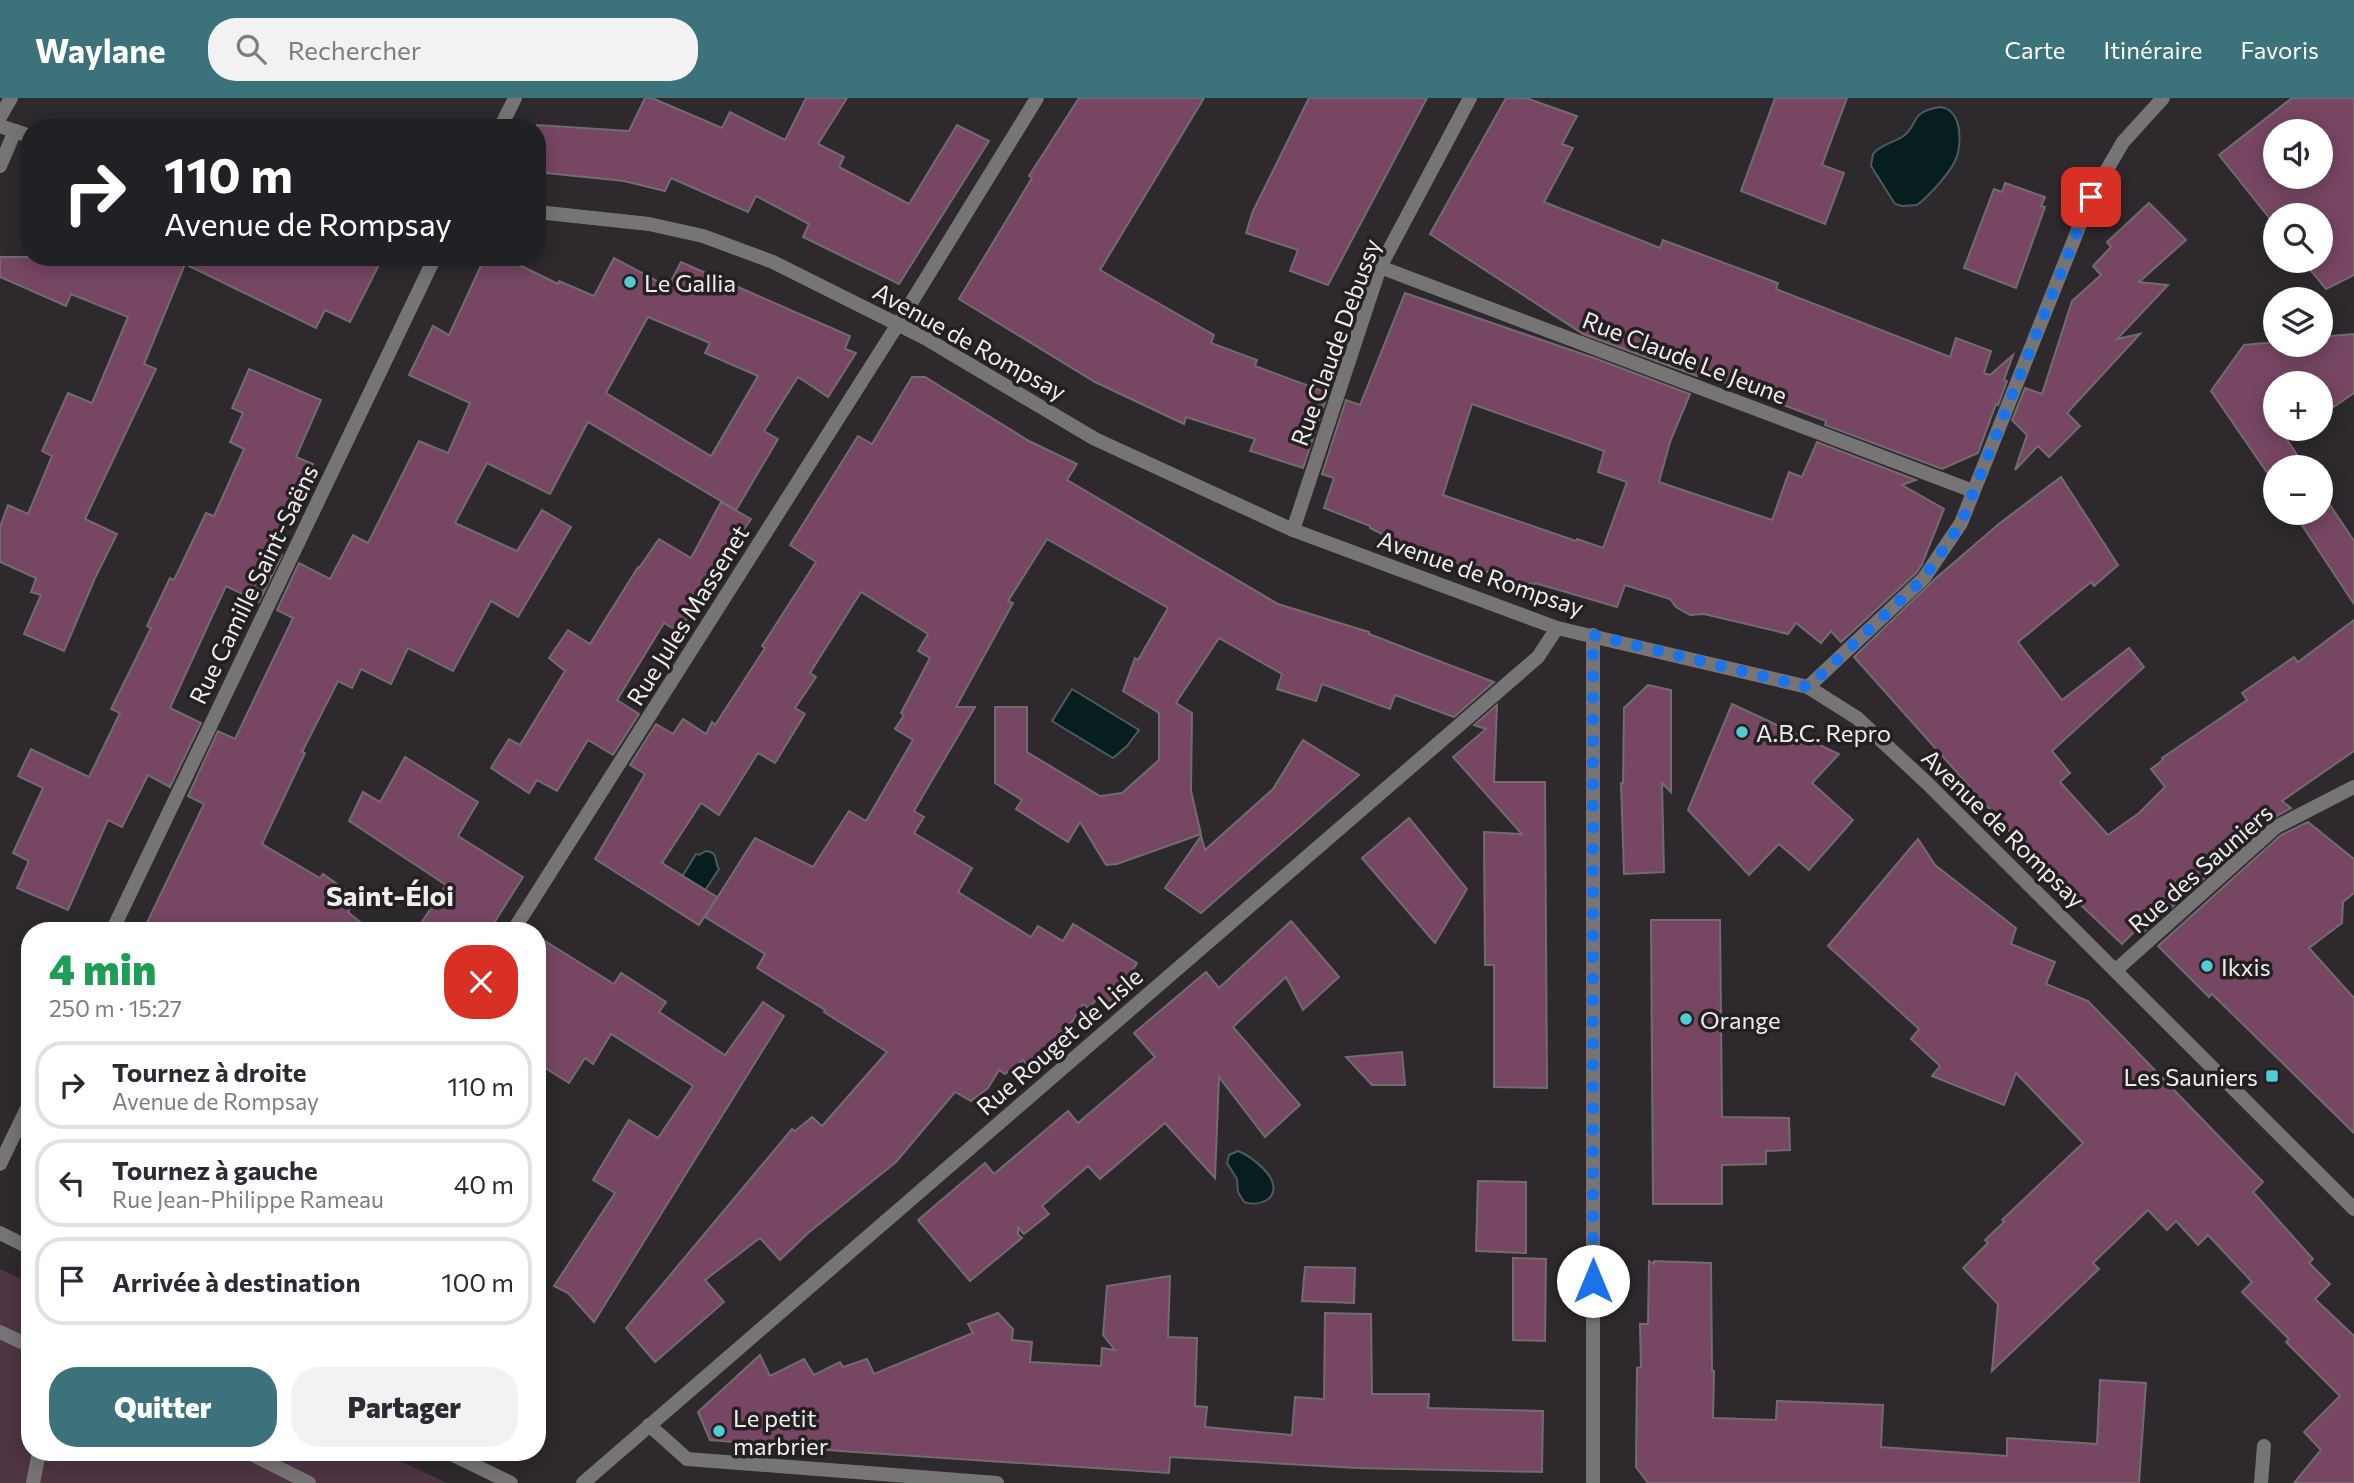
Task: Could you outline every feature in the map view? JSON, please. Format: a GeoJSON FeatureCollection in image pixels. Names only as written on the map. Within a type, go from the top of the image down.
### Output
{"type":"FeatureCollection","features":[{"type":"Feature","properties":{"kind":"street"},"geometry":{"type":"LineString","coordinates":[[0,117],[11,98]]}},
{"type":"Feature","properties":{"kind":"street"},"geometry":{"type":"LineString","coordinates":[[504,119],[515,98]]}},
{"type":"Feature","properties":{"kind":"street","name":"Rue Jules Massenet"},"geometry":{"type":"LineString","coordinates":[[519,922],[898,324],[1037,98]]}},
{"type":"Feature","properties":{"kind":"street","name":"Rue Claude Debussy"},"geometry":{"type":"LineString","coordinates":[[1293,530],[1380,267],[1470,98]]}},
{"type":"Feature","properties":{"kind":"street"},"geometry":{"type":"LineString","coordinates":[[1808,687],[1924,578],[1961,523],[2091,197],[2123,142],[2163,98]]}},
{"type":"Feature","properties":{"kind":"street"},"geometry":{"type":"LineString","coordinates":[[0,126],[21,133]]}},
{"type":"Feature","properties":{"kind":"street"},"geometry":{"type":"LineString","coordinates":[[0,166],[15,131]]}},
{"type":"Feature","properties":{"kind":"street","name":"Avenue de Rompsay"},"geometry":{"type":"LineString","coordinates":[[546,213],[649,224],[703,236],[773,262],[898,324],[1095,439],[1293,530],[1557,628],[1808,687],[1867,727],[2116,970],[2354,1209]]}},
{"type":"Feature","properties":{"kind":"street","name":"Rue Camille Saint-Saëns"},"geometry":{"type":"LineString","coordinates":[[116,922],[431,266]]}},
{"type":"Feature","properties":{"kind":"street","name":"Rue Claude Le Jeune"},"geometry":{"type":"LineString","coordinates":[[1380,267],[1973,491]]}},
{"type":"Feature","properties":{"kind":"street","name":"Rue Rouget de Lisle"},"geometry":{"type":"LineString","coordinates":[[583,1483],[1538,657],[1557,628]]}},
{"type":"Feature","properties":{"kind":"street"},"geometry":{"type":"LineString","coordinates":[[1593,635],[1593,1483]]}},
{"type":"Feature","properties":{"kind":"street","name":"Rue des Sauniers"},"geometry":{"type":"LineString","coordinates":[[2116,970],[2276,827],[2354,787]]}},
{"type":"Feature","properties":{"kind":"street"},"geometry":{"type":"LineString","coordinates":[[0,1164],[21,1121]]}},
{"type":"Feature","properties":{"kind":"street"},"geometry":{"type":"LineString","coordinates":[[0,1233],[21,1244]]}},
{"type":"Feature","properties":{"kind":"street"},"geometry":{"type":"LineString","coordinates":[[0,1332],[21,1342]]}},
{"type":"Feature","properties":{"kind":"street"},"geometry":{"type":"LineString","coordinates":[[649,1425],[687,1459],[997,1483]]}},
{"type":"Feature","properties":{"kind":"street"},"geometry":{"type":"LineString","coordinates":[[2261,1483],[2264,1446]]}},
{"type":"Feature","properties":{"kind":"street"},"geometry":{"type":"LineString","coordinates":[[33,1483],[37,1461]]}},
{"type":"Feature","properties":{"kind":"street"},"geometry":{"type":"LineString","coordinates":[[265,1461],[309,1483]]}},
{"type":"Feature","properties":{"kind":"street"},"geometry":{"type":"LineString","coordinates":[[466,1461],[511,1483]]}},
{"type":"Feature","properties":{"kind":"shaded area"},"geometry":{"type":"Polygon","coordinates":[[[0,1269],[21,1279],[21,1461],[400,1461],[447,1483],[0,1483],[0,1269]]]}},
{"type":"Feature","properties":{"kind":"water"},"geometry":{"type":"Polygon","coordinates":[[[1940,107],[1948,109],[1957,121],[1960,139],[1954,163],[1937,186],[1917,205],[1895,204],[1871,166],[1873,154],[1907,133],[1923,112],[1940,107]]]}},
{"type":"Feature","properties":{"kind":"water"},"geometry":{"type":"Polygon","coordinates":[[[1072,689],[1139,730],[1113,758],[1052,721],[1072,689]]]}},
{"type":"Feature","properties":{"kind":"water"},"geometry":{"type":"Polygon","coordinates":[[[706,851],[715,855],[719,869],[691,912],[669,898],[696,854],[706,851]]]}},
{"type":"Feature","properties":{"kind":"water"},"geometry":{"type":"Polygon","coordinates":[[[1238,1151],[1258,1163],[1272,1181],[1273,1193],[1261,1203],[1244,1202],[1238,1192],[1237,1179],[1227,1163],[1229,1155],[1238,1151]]]}},
{"type":"Feature","properties":{"kind":"building"},"geometry":{"type":"Polygon","coordinates":[[[645,98],[652,98],[722,128],[730,112],[785,140],[806,98],[847,98],[818,144],[844,157],[839,167],[909,204],[957,125],[989,141],[899,284],[803,237],[809,224],[756,196],[748,212],[671,178],[665,191],[624,181],[546,173],[546,126],[629,131],[645,98]]]}},
{"type":"Feature","properties":{"kind":"building"},"geometry":{"type":"Polygon","coordinates":[[[1079,98],[1204,98],[1100,270],[1214,335],[1211,343],[1257,360],[1255,366],[1328,393],[1303,468],[1250,451],[1255,439],[1186,417],[1184,424],[1095,382],[959,299],[1032,178],[1029,176],[1079,98]]]}},
{"type":"Feature","properties":{"kind":"building"},"geometry":{"type":"Polygon","coordinates":[[[1309,98],[1427,98],[1328,285],[1290,271],[1298,250],[1246,233],[1253,211],[1309,98]]]}},
{"type":"Feature","properties":{"kind":"building"},"geometry":{"type":"Polygon","coordinates":[[[1506,98],[1526,98],[1577,116],[1562,144],[1573,148],[1544,202],[1660,248],[1663,240],[1778,283],[1776,289],[1950,357],[1956,338],[1991,351],[1984,373],[1990,375],[2013,355],[2004,380],[2007,381],[1978,453],[1942,469],[1699,373],[1697,376],[1583,334],[1430,234],[1506,98]]]}},
{"type":"Feature","properties":{"kind":"building"},"geometry":{"type":"Polygon","coordinates":[[[1775,98],[1847,98],[1822,165],[1844,173],[1825,224],[1741,191],[1775,98]]]}},
{"type":"Feature","properties":{"kind":"building"},"geometry":{"type":"Polygon","coordinates":[[[2292,98],[2354,98],[2354,275],[2330,287],[2324,287],[2313,273],[2333,273],[2333,203],[2263,203],[2263,210],[2219,155],[2263,121],[2263,189],[2333,189],[2333,119],[2265,119],[2292,98]]]}},
{"type":"Feature","properties":{"kind":"building"},"geometry":{"type":"Polygon","coordinates":[[[2005,183],[2045,197],[2041,206],[2045,207],[2016,288],[1964,268],[1994,189],[2002,192],[2005,183]]]}},
{"type":"Feature","properties":{"kind":"building"},"geometry":{"type":"Polygon","coordinates":[[[2149,203],[2186,240],[2139,282],[2168,285],[2117,339],[2140,334],[2067,413],[2080,426],[2049,457],[2038,446],[2015,470],[2027,435],[2012,420],[2025,388],[2042,394],[2072,301],[2101,275],[2093,266],[2111,247],[2107,242],[2149,203]]]}},
{"type":"Feature","properties":{"kind":"building"},"geometry":{"type":"Polygon","coordinates":[[[0,257],[21,257],[21,266],[184,266],[144,364],[156,369],[85,519],[117,534],[64,651],[24,634],[41,595],[31,592],[36,578],[0,562],[0,527],[8,505],[28,514],[52,456],[42,451],[68,393],[92,403],[128,317],[71,294],[66,306],[0,277],[0,257]]]}},
{"type":"Feature","properties":{"kind":"building"},"geometry":{"type":"Polygon","coordinates":[[[614,258],[668,287],[681,262],[850,336],[845,349],[856,353],[828,397],[798,377],[764,431],[778,439],[736,510],[588,422],[550,494],[487,463],[455,523],[517,551],[542,510],[571,527],[518,617],[491,601],[453,671],[408,648],[391,684],[361,669],[352,688],[338,681],[302,752],[305,753],[262,844],[320,878],[323,874],[356,898],[348,912],[360,922],[147,922],[204,804],[188,796],[218,731],[235,739],[293,618],[277,610],[299,563],[330,579],[353,535],[368,543],[419,441],[448,453],[470,403],[409,375],[433,326],[449,335],[481,266],[521,266],[558,284],[559,281],[594,296],[614,258]],[[648,317],[606,393],[711,456],[758,376],[705,353],[710,343],[648,317]]]}},
{"type":"Feature","properties":{"kind":"building"},"geometry":{"type":"Polygon","coordinates":[[[189,266],[378,266],[350,322],[325,310],[316,328],[189,266]]]}},
{"type":"Feature","properties":{"kind":"building"},"geometry":{"type":"Polygon","coordinates":[[[1405,293],[1690,394],[1670,442],[1659,482],[1772,520],[1789,472],[1802,477],[1817,442],[1916,480],[1902,485],[1944,509],[1917,572],[1841,642],[1831,631],[1821,643],[1796,623],[1788,634],[1704,614],[1690,615],[1676,607],[1670,599],[1625,585],[1617,607],[1446,560],[1324,508],[1334,478],[1322,474],[1346,400],[1360,405],[1405,293]],[[1472,404],[1443,495],[1603,548],[1627,482],[1598,472],[1604,451],[1472,404]]]}},
{"type":"Feature","properties":{"kind":"building"},"geometry":{"type":"Polygon","coordinates":[[[2354,334],[2354,393],[2333,407],[2333,371],[2263,371],[2263,441],[2288,441],[2297,455],[2263,455],[2263,467],[2211,391],[2244,345],[2263,343],[2263,357],[2333,357],[2333,336],[2354,334]]]}},
{"type":"Feature","properties":{"kind":"building"},"geometry":{"type":"Polygon","coordinates":[[[249,369],[321,400],[296,457],[313,464],[272,550],[282,555],[259,602],[226,586],[170,708],[201,723],[170,787],[148,775],[122,827],[108,820],[68,910],[17,888],[29,861],[13,853],[43,788],[18,776],[31,749],[89,777],[120,713],[111,709],[151,628],[147,626],[170,578],[174,580],[206,513],[214,516],[244,449],[230,442],[243,413],[232,408],[249,369]]]}},
{"type":"Feature","properties":{"kind":"building"},"geometry":{"type":"Polygon","coordinates":[[[912,377],[925,377],[1029,441],[1077,464],[1067,480],[1278,604],[1369,632],[1494,682],[1454,717],[1395,695],[1390,709],[1322,684],[1316,701],[1277,689],[1282,674],[1219,638],[1176,703],[1192,713],[1191,791],[1201,834],[1117,864],[1106,865],[1080,822],[1068,842],[1016,809],[1022,800],[995,783],[995,707],[1027,707],[1027,752],[1100,796],[1122,793],[1159,760],[1159,713],[1123,691],[1135,658],[1138,660],[1168,608],[1047,539],[1008,601],[1013,603],[956,707],[975,707],[914,811],[924,817],[914,833],[972,868],[958,892],[1031,937],[1038,926],[1063,941],[1073,924],[1137,963],[1111,1005],[1100,993],[1090,1009],[1083,1004],[1045,1065],[1037,1060],[1028,1067],[1023,1060],[1005,1074],[999,1070],[988,1088],[971,1101],[955,1092],[896,1162],[808,1233],[780,1260],[760,1238],[705,1280],[724,1302],[655,1362],[626,1328],[792,1129],[795,1131],[812,1117],[822,1126],[887,1052],[757,968],[765,954],[705,917],[755,838],[813,867],[849,811],[866,821],[913,740],[895,729],[930,658],[918,651],[928,634],[861,592],[810,673],[816,677],[795,708],[805,714],[775,763],[758,753],[719,815],[701,803],[662,863],[717,897],[699,925],[595,859],[645,774],[630,765],[656,724],[673,734],[683,719],[706,734],[712,722],[715,725],[816,562],[790,545],[858,436],[872,444],[912,377]]]}},
{"type":"Feature","properties":{"kind":"building"},"geometry":{"type":"Polygon","coordinates":[[[2061,477],[2118,565],[2094,586],[2091,582],[2018,642],[2062,700],[2129,648],[2144,667],[2052,751],[2070,773],[2060,782],[2108,835],[2139,813],[2165,787],[2151,769],[2163,760],[2162,758],[2247,700],[2242,693],[2294,657],[2298,662],[2354,620],[2354,751],[2282,801],[2291,808],[2270,820],[2144,932],[2139,927],[2122,944],[2045,871],[1854,657],[1936,578],[2000,523],[2061,477]]]}},
{"type":"Feature","properties":{"kind":"building"},"geometry":{"type":"Polygon","coordinates":[[[721,502],[751,519],[679,632],[664,623],[617,700],[639,714],[613,755],[588,740],[557,791],[537,780],[529,793],[491,768],[509,739],[520,745],[565,671],[549,658],[568,630],[590,644],[638,567],[659,539],[691,558],[721,502]]]}},
{"type":"Feature","properties":{"kind":"building"},"geometry":{"type":"Polygon","coordinates":[[[2333,510],[2354,541],[2354,604],[2302,525],[2333,525],[2333,510]]]}},
{"type":"Feature","properties":{"kind":"building"},"geometry":{"type":"Polygon","coordinates":[[[1648,685],[1671,690],[1671,792],[1662,783],[1664,872],[1624,874],[1621,783],[1624,708],[1648,685]]]}},
{"type":"Feature","properties":{"kind":"building"},"geometry":{"type":"Polygon","coordinates":[[[1732,704],[1839,754],[1812,783],[1853,820],[1809,870],[1779,844],[1749,875],[1688,810],[1732,704]]]}},
{"type":"Feature","properties":{"kind":"building"},"geometry":{"type":"Polygon","coordinates":[[[1497,705],[1494,782],[1545,782],[1547,1088],[1494,1087],[1494,965],[1485,965],[1484,832],[1522,834],[1453,757],[1486,729],[1474,725],[1497,705]]]}},
{"type":"Feature","properties":{"kind":"building"},"geometry":{"type":"Polygon","coordinates":[[[1303,740],[1359,775],[1201,913],[1165,888],[1201,836],[1205,850],[1273,789],[1303,740]]]}},
{"type":"Feature","properties":{"kind":"building"},"geometry":{"type":"Polygon","coordinates":[[[405,757],[478,802],[458,836],[523,877],[495,922],[422,922],[446,885],[349,821],[363,792],[380,802],[405,757]]]}},
{"type":"Feature","properties":{"kind":"building"},"geometry":{"type":"Polygon","coordinates":[[[1409,818],[1467,889],[1435,943],[1362,858],[1409,818]]]}},
{"type":"Feature","properties":{"kind":"building"},"geometry":{"type":"Polygon","coordinates":[[[2308,822],[2354,859],[2354,893],[2343,902],[2342,923],[2309,948],[2354,998],[2354,1133],[2212,994],[2209,997],[2158,946],[2281,835],[2308,822]]]}},
{"type":"Feature","properties":{"kind":"building"},"geometry":{"type":"Polygon","coordinates":[[[1918,839],[1935,865],[2016,928],[2011,944],[2055,962],[2046,984],[2088,1001],[2263,1182],[2253,1192],[2313,1259],[2309,1263],[2330,1284],[2315,1299],[2354,1336],[2354,1483],[2294,1483],[2321,1450],[2304,1432],[2340,1396],[2286,1342],[2289,1339],[2242,1292],[2252,1282],[2208,1235],[2198,1245],[2176,1221],[2167,1230],[2148,1210],[2093,1263],[2099,1269],[1992,1371],[1998,1304],[1963,1268],[1988,1243],[1985,1240],[2004,1222],[2002,1220],[2083,1143],[2016,1073],[2004,1105],[1932,1076],[1940,1066],[1911,1039],[1919,1029],[1828,946],[1918,839]]]}},
{"type":"Feature","properties":{"kind":"building","name":"Orange"},"geometry":{"type":"Polygon","coordinates":[[[1651,920],[1720,920],[1722,1117],[1789,1118],[1790,1150],[1766,1151],[1766,1164],[1722,1165],[1722,1204],[1653,1204],[1651,920]]]}},
{"type":"Feature","properties":{"kind":"building"},"geometry":{"type":"Polygon","coordinates":[[[1291,921],[1339,977],[1303,1010],[1286,977],[1233,1027],[1300,1105],[1265,1137],[1219,1077],[1215,1178],[1165,1123],[1100,1179],[1088,1166],[1042,1206],[1049,1214],[1024,1234],[1018,1228],[1018,1234],[1022,1238],[970,1281],[918,1220],[985,1163],[994,1174],[1068,1111],[1078,1123],[1155,1057],[1134,1033],[1206,972],[1219,988],[1291,921]]]}},
{"type":"Feature","properties":{"kind":"building"},"geometry":{"type":"Polygon","coordinates":[[[546,942],[614,984],[621,973],[666,1002],[659,1012],[725,1055],[763,1002],[784,1016],[594,1322],[568,1293],[554,1286],[615,1193],[593,1180],[629,1120],[658,1138],[693,1086],[611,1034],[593,1064],[585,1058],[569,1083],[546,1069],[546,942]]]}},
{"type":"Feature","properties":{"kind":"building"},"geometry":{"type":"Polygon","coordinates":[[[1402,1052],[1405,1085],[1372,1085],[1346,1057],[1402,1052]]]}},
{"type":"Feature","properties":{"kind":"building"},"geometry":{"type":"Polygon","coordinates":[[[1478,1181],[1526,1182],[1526,1253],[1476,1251],[1478,1181]]]}},
{"type":"Feature","properties":{"kind":"building"},"geometry":{"type":"Polygon","coordinates":[[[1513,1258],[1546,1259],[1545,1341],[1513,1340],[1513,1258]]]}},
{"type":"Feature","properties":{"kind":"building"},"geometry":{"type":"Polygon","coordinates":[[[1649,1261],[1654,1264],[1654,1261],[1711,1263],[1713,1418],[1776,1420],[1777,1401],[1883,1405],[1881,1447],[2007,1456],[2007,1438],[2097,1444],[2100,1380],[2146,1383],[2139,1483],[1648,1483],[1636,1467],[1637,1368],[1641,1367],[1640,1324],[1648,1324],[1649,1261]]]}},
{"type":"Feature","properties":{"kind":"building"},"geometry":{"type":"Polygon","coordinates":[[[1305,1267],[1355,1268],[1354,1303],[1302,1301],[1305,1267]]]}},
{"type":"Feature","properties":{"kind":"building"},"geometry":{"type":"Polygon","coordinates":[[[1170,1276],[1168,1337],[1197,1338],[1195,1406],[1207,1407],[1205,1427],[1292,1435],[1295,1397],[1324,1399],[1325,1313],[1371,1314],[1372,1394],[1429,1394],[1428,1408],[1543,1411],[1542,1472],[1357,1468],[1170,1457],[1169,1473],[840,1451],[710,1440],[698,1412],[760,1355],[770,1376],[804,1359],[814,1375],[840,1362],[843,1367],[867,1359],[874,1374],[973,1333],[968,1324],[998,1313],[1013,1329],[1012,1340],[1032,1342],[1030,1362],[1101,1366],[1102,1348],[1115,1350],[1103,1335],[1107,1286],[1170,1276]]]}},
{"type":"Feature","properties":{"kind":"place","name":"Le Gallia"},"geometry":{"type":"Point","coordinates":[630,282]}},
{"type":"Feature","properties":{"kind":"place","name":"A.B.C. Repro"},"geometry":{"type":"Point","coordinates":[1742,732]}},
{"type":"Feature","properties":{"kind":"place","name":"Ikxis"},"geometry":{"type":"Point","coordinates":[2207,966]}},
{"type":"Feature","properties":{"kind":"place","name":"Orange"},"geometry":{"type":"Point","coordinates":[1686,1019]}},
{"type":"Feature","properties":{"kind":"place","name":"Les Sauniers"},"geometry":{"type":"Point","coordinates":[2272,1076]}},
{"type":"Feature","properties":{"kind":"place","name":"Le petit marbrier"},"geometry":{"type":"Point","coordinates":[719,1431]}},
{"type":"Feature","properties":{"kind":"district","name":"Saint-Éloi"},"geometry":{"type":"Point","coordinates":[390,895]}},
{"type":"Feature","properties":{"kind":"route"},"geometry":{"type":"LineString","coordinates":[[1593,1281],[1593,635],[1808,687],[1924,578],[1961,523],[2091,197]]}}]}
